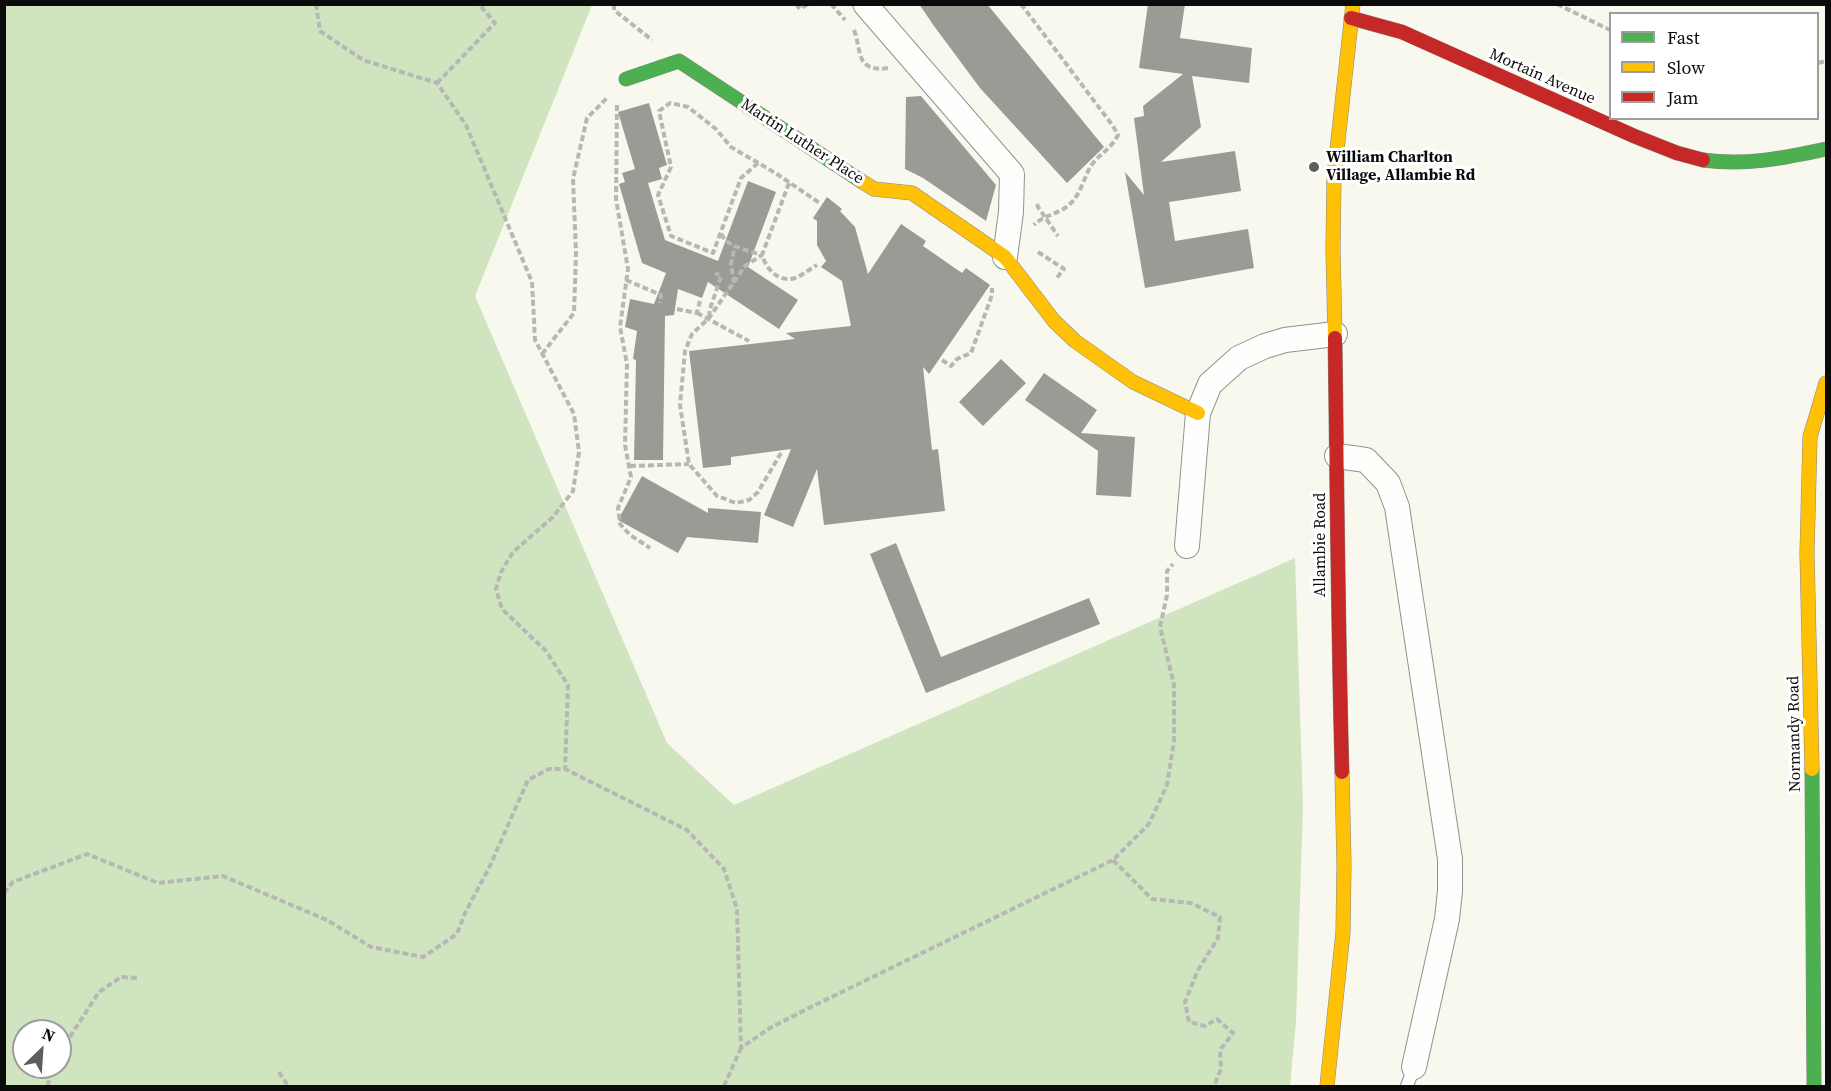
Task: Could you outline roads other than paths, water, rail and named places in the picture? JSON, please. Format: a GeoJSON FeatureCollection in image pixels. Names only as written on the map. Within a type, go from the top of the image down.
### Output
{"type":"FeatureCollection","features":[{"type":"Feature","properties":{"kind":"street"},"geometry":{"type":"LineString","coordinates":[[865,4],[1012,174],[1011,212],[1005,257]]}},
{"type":"Feature","properties":{"kind":"street","name":"Mortain Avenue"},"geometry":{"type":"LineString","coordinates":[[1352,11],[1669,150],[1704,160],[1738,163],[1773,160],[1827,149]]}},
{"type":"Feature","properties":{"kind":"street","name":"Allambie Road"},"geometry":{"type":"LineString","coordinates":[[1327,1086],[1343,932],[1344,876],[1337,583],[1334,177],[1352,11]]}},
{"type":"Feature","properties":{"kind":"street","name":"Martin Luther Place"},"geometry":{"type":"LineString","coordinates":[[626,79],[679,61],[874,189],[912,192],[1005,257],[1054,321],[1075,341],[1133,382],[1198,413]]}},
{"type":"Feature","properties":{"kind":"street"},"geometry":{"type":"LineString","coordinates":[[1187,546],[1198,413],[1210,384],[1239,358],[1265,346],[1285,340],[1335,334]]}},
{"type":"Feature","properties":{"kind":"street","name":"Normandy Road"},"geometry":{"type":"LineString","coordinates":[[1814,1086],[1812,763],[1807,553],[1810,437],[1827,383]]}},
{"type":"Feature","properties":{"kind":"street"},"geometry":{"type":"LineString","coordinates":[[1337,456],[1366,460],[1388,483],[1397,507],[1450,859],[1447,919],[1411,1076]]}},
{"type":"Feature","properties":{"kind":"place","name":"William Charlton Village, Allambie Rd"},"geometry":{"type":"Point","coordinates":[1314,167]}}]}
